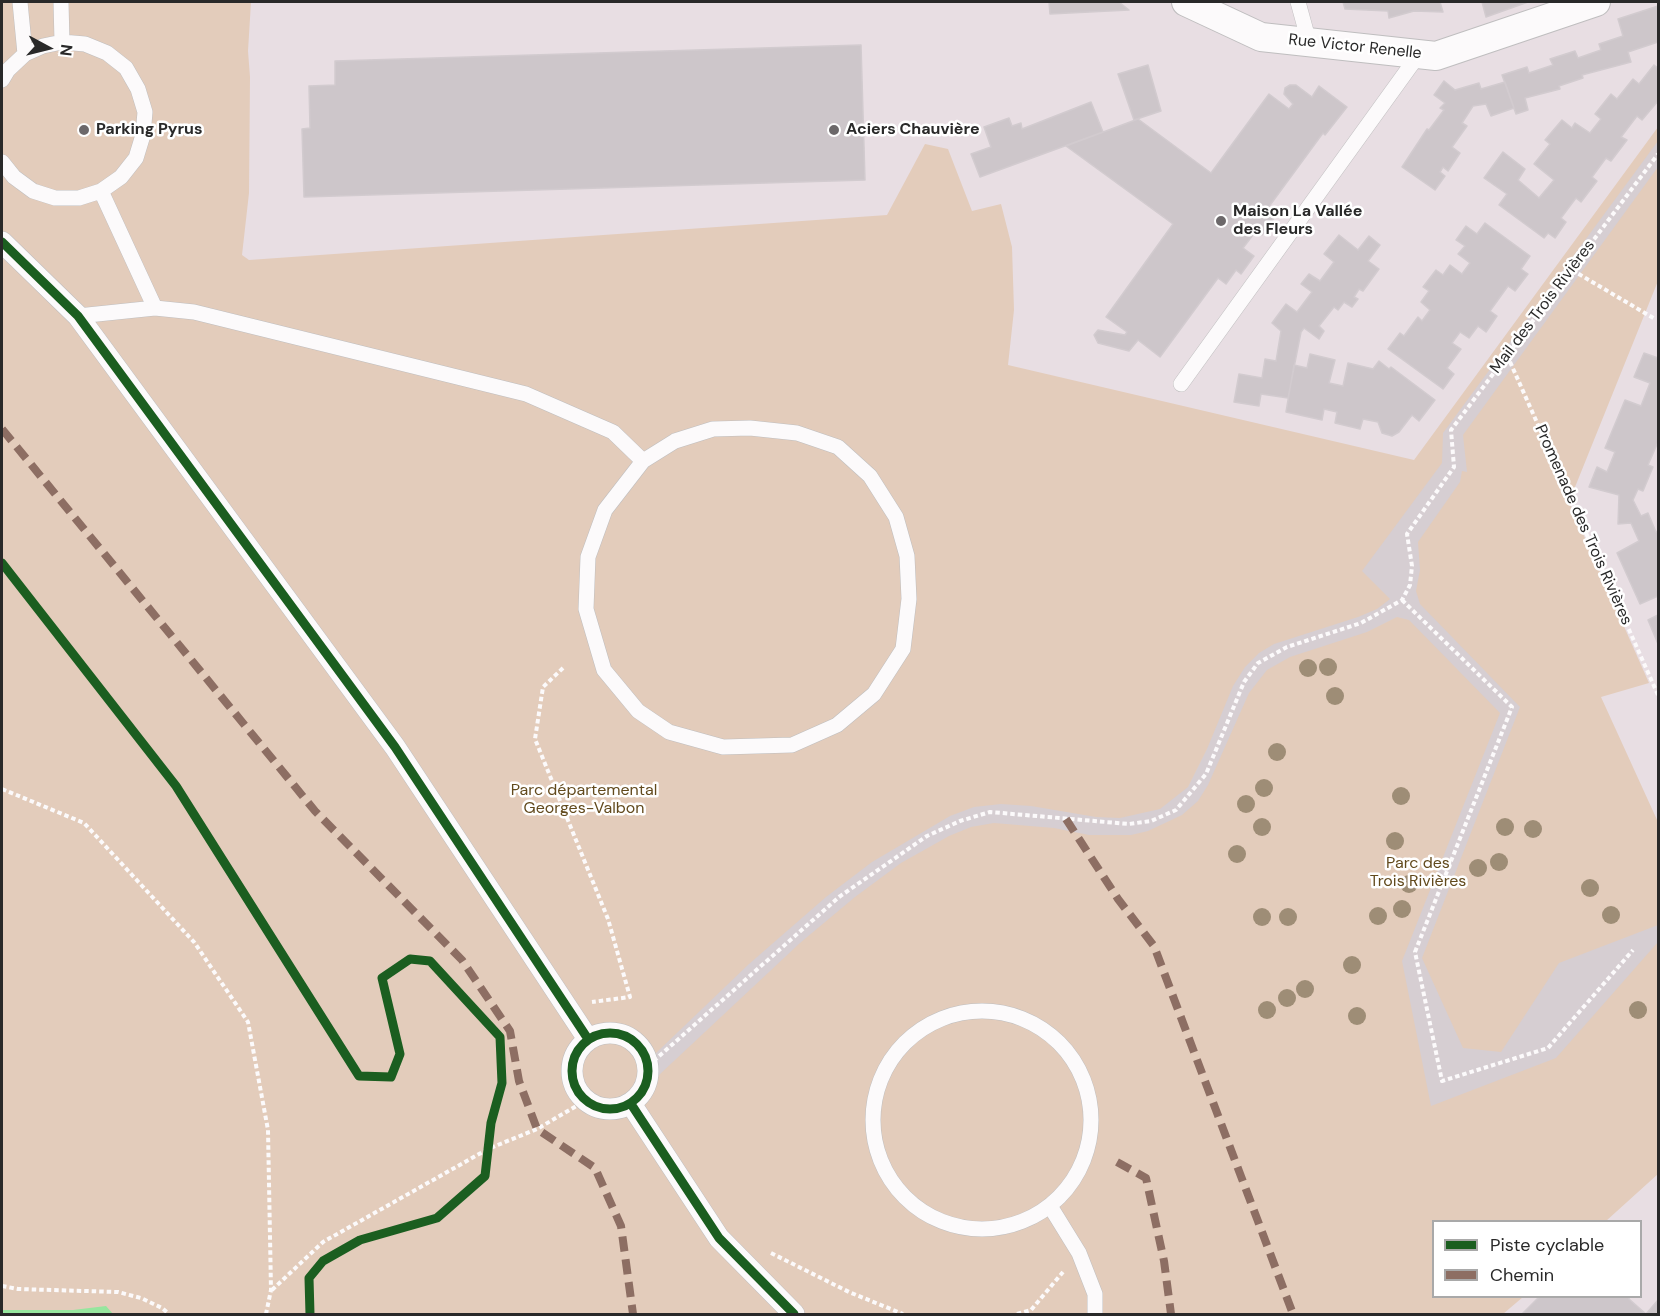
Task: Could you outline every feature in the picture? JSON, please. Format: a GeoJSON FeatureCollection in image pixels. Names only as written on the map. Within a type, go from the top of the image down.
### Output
{"type":"FeatureCollection","features":[{"type":"Feature","properties":{"kind":"street","name":"Rue Victor Renelle"},"geometry":{"type":"LineString","coordinates":[[1186,2],[1261,37],[1436,56],[1596,2]]}},
{"type":"Feature","properties":{"kind":"street"},"geometry":{"type":"LineString","coordinates":[[2,242],[78,316],[395,747],[588,1039]]}},
{"type":"Feature","properties":{"kind":"street"},"geometry":{"type":"LineString","coordinates":[[612,1032],[625,1036],[644,1053],[648,1065],[645,1087],[631,1104],[607,1110],[585,1101],[577,1092],[571,1069],[579,1047],[588,1039],[612,1032]]}},
{"type":"Feature","properties":{"kind":"street"},"geometry":{"type":"LineString","coordinates":[[631,1104],[718,1238],[794,1314]]}},
{"type":"Feature","properties":{"kind":"lane"},"geometry":{"type":"LineString","coordinates":[[20,2],[25,54]]}},
{"type":"Feature","properties":{"kind":"lane"},"geometry":{"type":"LineString","coordinates":[[61,2],[62,42]]}},
{"type":"Feature","properties":{"kind":"lane"},"geometry":{"type":"LineString","coordinates":[[1298,2],[1309,42]]}},
{"type":"Feature","properties":{"kind":"lane"},"geometry":{"type":"LineString","coordinates":[[2,80],[8,70],[25,54],[43,46],[62,42],[92,47],[107,53],[126,68],[138,89],[145,112],[143,135],[136,158],[121,177],[101,191],[79,198],[55,198],[33,191],[14,177],[2,162]]}},
{"type":"Feature","properties":{"kind":"lane"},"geometry":{"type":"LineString","coordinates":[[1181,384],[1419,54]]}},
{"type":"Feature","properties":{"kind":"lane"},"geometry":{"type":"LineString","coordinates":[[101,191],[155,308]]}},
{"type":"Feature","properties":{"kind":"lane"},"geometry":{"type":"LineString","coordinates":[[78,316],[155,308],[194,312],[526,394],[613,432],[643,461]]}},
{"type":"Feature","properties":{"kind":"lane"},"geometry":{"type":"LineString","coordinates":[[750,428],[797,433],[838,447],[870,476],[896,517],[907,556],[909,599],[903,649],[874,694],[837,725],[792,745],[723,747],[669,732],[638,711],[604,670],[586,609],[588,557],[605,510],[643,461],[675,441],[713,429],[750,428]]}},
{"type":"Feature","properties":{"kind":"lane"},"geometry":{"type":"LineString","coordinates":[[994,1012],[1023,1019],[1059,1042],[1078,1070],[1088,1107],[1090,1135],[1081,1170],[1071,1187],[1050,1206],[1029,1219],[995,1227],[967,1226],[937,1218],[920,1209],[893,1185],[876,1157],[874,1118],[878,1081],[892,1056],[920,1030],[953,1013],[994,1012]]}},
{"type":"Feature","properties":{"kind":"lane"},"geometry":{"type":"LineString","coordinates":[[1050,1206],[1079,1253],[1095,1294],[1095,1314]]}},
{"type":"Feature","properties":{"kind":"path"},"geometry":{"type":"LineString","coordinates":[[1572,270],[1655,319]]}},
{"type":"Feature","properties":{"kind":"path"},"geometry":{"type":"LineString","coordinates":[[648,1065],[839,897],[927,836],[960,821],[990,812],[1129,824],[1151,821],[1176,810],[1206,774],[1244,682],[1258,663],[1287,647],[1361,623],[1402,600],[1512,707],[1415,952],[1442,1081],[1548,1048],[1633,950]]}},
{"type":"Feature","properties":{"kind":"path"},"geometry":{"type":"LineString","coordinates":[[562,668],[543,687],[535,739],[608,919],[630,997],[567,1006]]}},
{"type":"Feature","properties":{"kind":"path"},"geometry":{"type":"LineString","coordinates":[[2,789],[84,823],[194,942],[248,1022],[268,1130],[271,1290],[266,1314]]}},
{"type":"Feature","properties":{"kind":"path"},"geometry":{"type":"LineString","coordinates":[[271,1290],[323,1242],[488,1144],[537,1129],[585,1101]]}},
{"type":"Feature","properties":{"kind":"path"},"geometry":{"type":"LineString","coordinates":[[486,1167],[488,1144]]}},
{"type":"Feature","properties":{"kind":"path"},"geometry":{"type":"LineString","coordinates":[[763,1249],[849,1292],[903,1314]]}},
{"type":"Feature","properties":{"kind":"path"},"geometry":{"type":"LineString","coordinates":[[1017,1314],[1031,1310],[1079,1253]]}},
{"type":"Feature","properties":{"kind":"path"},"geometry":{"type":"LineString","coordinates":[[2,1286],[18,1289],[118,1292],[141,1298],[169,1314]]}},
{"type":"Feature","properties":{"kind":"green space","name":"Parc départemental Georges-Valbon"},"geometry":{"type":"Polygon","coordinates":[[[2,2],[251,2],[248,51],[250,77],[249,193],[242,255],[249,260],[887,215],[925,144],[948,149],[972,211],[1001,204],[1012,247],[1014,310],[1008,365],[1414,460],[1658,127],[1658,281],[1569,502],[1649,683],[1601,697],[1658,822],[1658,1174],[1607,1220],[1432,1220],[1432,1298],[1522,1298],[1503,1314],[2,1314],[2,2]]]}},
{"type":"Feature","properties":{"kind":"shaded area"},"geometry":{"type":"Polygon","coordinates":[[[1658,141],[1658,167],[1463,435],[1467,472],[1462,471],[1460,482],[1418,542],[1420,570],[1416,591],[1420,604],[1520,707],[1422,958],[1463,1048],[1501,1052],[1559,963],[1658,925],[1658,942],[1556,1058],[1431,1106],[1402,961],[1500,713],[1409,620],[1397,617],[1367,632],[1290,657],[1267,670],[1249,693],[1208,785],[1198,801],[1182,815],[1148,831],[1131,835],[1089,835],[1054,828],[994,823],[971,827],[949,836],[901,863],[855,897],[800,943],[659,1075],[656,1053],[749,964],[826,897],[872,862],[950,816],[974,807],[1001,804],[1031,806],[1096,817],[1120,818],[1160,809],[1188,787],[1207,749],[1233,686],[1245,667],[1259,653],[1274,644],[1358,617],[1377,609],[1390,599],[1362,571],[1442,463],[1443,433],[1658,141]]]}},
{"type":"Feature","properties":{"kind":"shaded area"},"geometry":{"type":"Polygon","coordinates":[[[106,1306],[113,1314],[2,1314],[2,1310],[73,1310],[106,1306]]]}},
{"type":"Feature","properties":{"kind":"building"},"geometry":{"type":"Polygon","coordinates":[[[1049,2],[1119,2],[1129,10],[1050,14],[1049,2]]]}},
{"type":"Feature","properties":{"kind":"building"},"geometry":{"type":"Polygon","coordinates":[[[1343,2],[1440,2],[1443,12],[1414,11],[1389,18],[1388,11],[1345,9],[1343,2]]]}},
{"type":"Feature","properties":{"kind":"building"},"geometry":{"type":"Polygon","coordinates":[[[1482,2],[1528,2],[1486,17],[1482,2]]]}},
{"type":"Feature","properties":{"kind":"building"},"geometry":{"type":"Polygon","coordinates":[[[1658,6],[1658,42],[1628,52],[1631,62],[1582,75],[1583,78],[1559,86],[1560,89],[1525,98],[1528,110],[1516,114],[1502,75],[1527,67],[1529,73],[1553,65],[1550,59],[1575,51],[1578,58],[1601,50],[1599,44],[1623,36],[1618,19],[1658,6]]]}},
{"type":"Feature","properties":{"kind":"building"},"geometry":{"type":"Polygon","coordinates":[[[861,45],[865,180],[304,197],[302,129],[310,128],[309,86],[335,85],[335,61],[861,45]]]}},
{"type":"Feature","properties":{"kind":"building"},"geometry":{"type":"Polygon","coordinates":[[[1148,65],[1161,111],[1134,120],[1118,74],[1148,65]]]}},
{"type":"Feature","properties":{"kind":"building"},"geometry":{"type":"Polygon","coordinates":[[[1654,65],[1658,68],[1658,101],[1642,120],[1637,116],[1621,137],[1627,140],[1611,161],[1606,158],[1592,177],[1597,181],[1581,202],[1576,198],[1561,218],[1566,222],[1555,238],[1548,233],[1544,238],[1499,205],[1507,194],[1484,178],[1503,152],[1525,169],[1518,180],[1539,198],[1554,180],[1534,164],[1550,144],[1545,140],[1562,120],[1572,128],[1575,123],[1590,133],[1601,119],[1595,114],[1611,94],[1617,99],[1633,79],[1639,84],[1654,65]]]}},
{"type":"Feature","properties":{"kind":"building"},"geometry":{"type":"Polygon","coordinates":[[[1444,81],[1455,90],[1479,83],[1481,89],[1505,82],[1514,108],[1491,116],[1486,104],[1473,106],[1462,123],[1467,126],[1452,147],[1460,153],[1448,171],[1443,167],[1440,172],[1445,176],[1435,190],[1402,167],[1427,129],[1429,130],[1444,110],[1440,108],[1445,103],[1434,95],[1444,81]]]}},
{"type":"Feature","properties":{"kind":"building","name":"Maison La Vallée des Fleurs"},"geometry":{"type":"Polygon","coordinates":[[[1296,85],[1312,97],[1319,86],[1347,107],[1325,135],[1323,133],[1265,212],[1274,218],[1262,235],[1256,231],[1243,248],[1254,256],[1241,274],[1236,270],[1226,284],[1218,278],[1160,357],[1138,340],[1129,351],[1098,343],[1094,335],[1098,330],[1125,335],[1127,332],[1106,317],[1173,224],[1066,146],[1138,119],[1211,173],[1269,94],[1289,109],[1293,104],[1284,94],[1285,88],[1296,85]]]}},
{"type":"Feature","properties":{"kind":"building"},"geometry":{"type":"Polygon","coordinates":[[[1091,102],[1103,132],[980,177],[971,154],[991,147],[984,127],[1009,118],[1012,126],[1021,123],[1022,129],[1091,102]]]}},
{"type":"Feature","properties":{"kind":"building"},"geometry":{"type":"Polygon","coordinates":[[[1485,223],[1530,256],[1521,269],[1528,274],[1515,291],[1508,286],[1490,311],[1497,316],[1486,332],[1478,326],[1469,338],[1460,332],[1452,343],[1461,349],[1447,368],[1454,374],[1443,389],[1388,349],[1400,333],[1404,336],[1418,317],[1422,321],[1430,310],[1421,302],[1429,291],[1423,287],[1436,270],[1443,275],[1450,265],[1462,274],[1470,263],[1458,254],[1465,246],[1456,240],[1466,226],[1477,234],[1485,223]]]}},
{"type":"Feature","properties":{"kind":"building"},"geometry":{"type":"Polygon","coordinates":[[[1339,235],[1358,250],[1369,236],[1380,245],[1368,261],[1379,269],[1363,291],[1359,289],[1354,297],[1358,299],[1352,307],[1344,302],[1338,310],[1334,307],[1319,326],[1324,331],[1319,339],[1304,328],[1301,332],[1288,398],[1261,394],[1259,406],[1234,402],[1239,374],[1262,378],[1265,359],[1276,361],[1281,331],[1272,323],[1286,304],[1297,312],[1312,292],[1301,284],[1309,274],[1320,281],[1334,262],[1324,254],[1339,235]]]}},
{"type":"Feature","properties":{"kind":"building"},"geometry":{"type":"Polygon","coordinates":[[[1644,353],[1658,358],[1658,442],[1648,465],[1653,467],[1643,491],[1638,489],[1633,500],[1641,516],[1648,513],[1656,532],[1658,531],[1658,596],[1640,604],[1617,553],[1639,541],[1631,523],[1618,524],[1619,495],[1589,487],[1597,467],[1607,472],[1615,452],[1605,448],[1625,400],[1641,406],[1650,383],[1634,377],[1644,353]]]}},
{"type":"Feature","properties":{"kind":"building"},"geometry":{"type":"Polygon","coordinates":[[[1310,354],[1335,360],[1329,383],[1343,386],[1348,363],[1373,369],[1379,361],[1389,369],[1391,367],[1435,400],[1419,421],[1412,415],[1399,432],[1392,436],[1382,433],[1378,422],[1363,419],[1360,429],[1335,423],[1337,412],[1324,409],[1322,420],[1286,412],[1294,365],[1307,368],[1310,354]]]}},
{"type":"Feature","properties":{"kind":"building"},"geometry":{"type":"Polygon","coordinates":[[[1658,615],[1658,644],[1648,620],[1658,615]]]}},
{"type":"Feature","properties":{"kind":"building"},"geometry":{"type":"Polygon","coordinates":[[[1538,1298],[1629,1298],[1646,1314],[1522,1314],[1538,1298]]]}},
{"type":"Feature","properties":{"kind":"building"},"geometry":{"type":"Polygon","coordinates":[[[1658,1300],[1658,1314],[1646,1314],[1658,1300]]]}},
{"type":"Feature","properties":{"kind":"marked path"},"geometry":{"type":"LineString","coordinates":[[2,429],[315,811],[462,960],[510,1031],[519,1081],[537,1129],[595,1168],[621,1226],[633,1314]]}},
{"type":"Feature","properties":{"kind":"marked path"},"geometry":{"type":"LineString","coordinates":[[1066,819],[1118,899],[1154,946],[1293,1314]]}},
{"type":"Feature","properties":{"kind":"marked path"},"geometry":{"type":"LineString","coordinates":[[1117,1162],[1146,1178],[1164,1261],[1171,1314]]}},
{"type":"Feature","properties":{"kind":"cycle path"},"geometry":{"type":"LineString","coordinates":[[2,242],[78,316],[395,747],[588,1039]]}},
{"type":"Feature","properties":{"kind":"cycle path"},"geometry":{"type":"LineString","coordinates":[[2,563],[176,786],[359,1076],[391,1077],[400,1054],[382,978],[410,959],[430,961],[500,1037],[502,1083],[491,1123],[485,1176],[437,1218],[360,1240],[323,1261],[309,1278],[310,1314]]}},
{"type":"Feature","properties":{"kind":"cycle path"},"geometry":{"type":"LineString","coordinates":[[603,1033],[617,1033],[631,1039],[642,1050],[648,1064],[648,1071],[645,1086],[637,1098],[617,1109],[603,1109],[589,1103],[578,1092],[572,1078],[572,1064],[578,1050],[589,1039],[603,1033]]}},
{"type":"Feature","properties":{"kind":"cycle path"},"geometry":{"type":"LineString","coordinates":[[631,1104],[719,1238],[794,1314]]}},
{"type":"Feature","properties":{"kind":"place","name":"Parking Pyrus"},"geometry":{"type":"Point","coordinates":[84,130]}},
{"type":"Feature","properties":{"kind":"place","name":"Aciers Chauvière"},"geometry":{"type":"Point","coordinates":[834,130]}},
{"type":"Feature","properties":{"kind":"place","name":"Maison La Vallée des Fleurs"},"geometry":{"type":"Point","coordinates":[1221,221]}},
{"type":"Feature","properties":{"kind":"park label","name":"Parc des Trois Rivières"},"geometry":{"type":"Point","coordinates":[1418,873]}}]}
